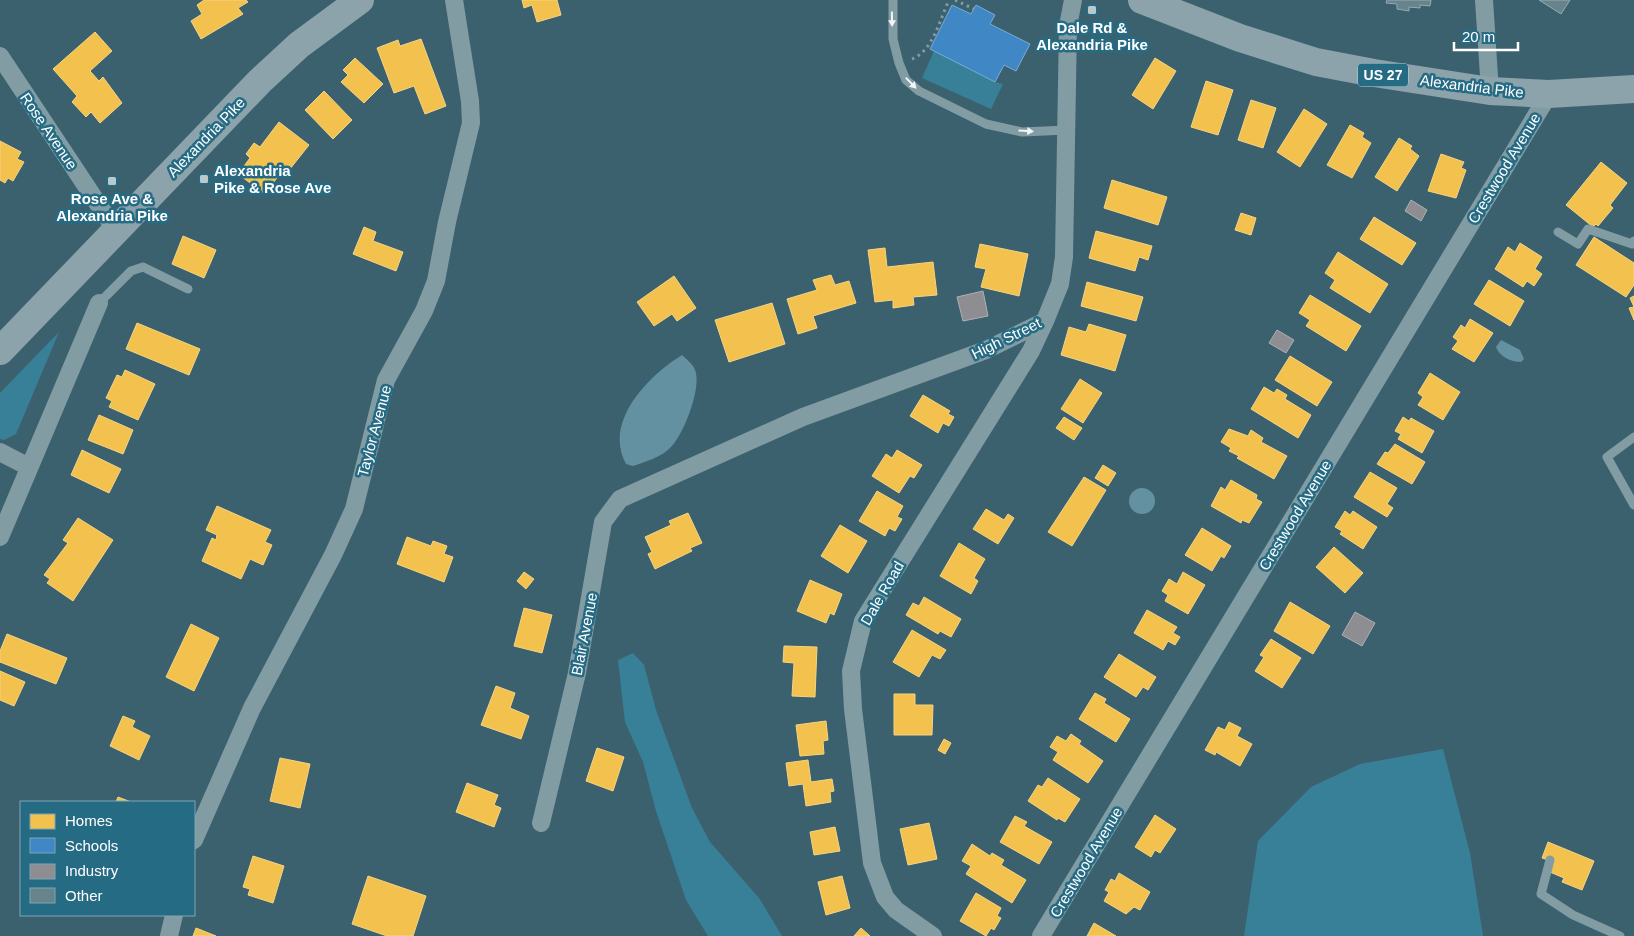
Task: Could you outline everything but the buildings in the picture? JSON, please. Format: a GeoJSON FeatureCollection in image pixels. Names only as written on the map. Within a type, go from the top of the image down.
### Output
{"type":"FeatureCollection","features":[{"type":"Feature","properties":{"kind":"main road","name":"Alexandria Pike"},"geometry":{"type":"LineString","coordinates":[[0,351],[260,81],[299,45],[360,0]]}},
{"type":"Feature","properties":{"kind":"main road","name":"Alexandria Pike"},"geometry":{"type":"LineString","coordinates":[[1142,0],[1240,38],[1316,62],[1490,91],[1549,94],[1634,89]]}},
{"type":"Feature","properties":{"kind":"street","name":"Taylor Avenue"},"geometry":{"type":"LineString","coordinates":[[195,838],[252,708],[334,555],[354,509],[386,380],[424,311],[436,281],[447,222],[471,123],[470,101],[454,0]]}},
{"type":"Feature","properties":{"kind":"street","name":"High Street"},"geometry":{"type":"LineString","coordinates":[[667,478],[803,417],[986,350],[1046,321],[1060,284],[1064,258],[1068,26],[1073,0]]}},
{"type":"Feature","properties":{"kind":"street"},"geometry":{"type":"LineString","coordinates":[[1484,0],[1490,91]]}},
{"type":"Feature","properties":{"kind":"street","name":"Rose Avenue"},"geometry":{"type":"LineString","coordinates":[[0,56],[116,231]]}},
{"type":"Feature","properties":{"kind":"street","name":"Crestwood Avenue"},"geometry":{"type":"LineString","coordinates":[[1041,936],[1549,94]]}},
{"type":"Feature","properties":{"kind":"street"},"geometry":{"type":"LineString","coordinates":[[0,537],[99,303]]}},
{"type":"Feature","properties":{"kind":"street","name":"Dale Road"},"geometry":{"type":"LineString","coordinates":[[933,936],[896,910],[885,897],[872,863],[852,709],[851,671],[854,653],[863,621],[1031,351],[1046,321]]}},
{"type":"Feature","properties":{"kind":"street"},"geometry":{"type":"LineString","coordinates":[[0,452],[29,467]]}},
{"type":"Feature","properties":{"kind":"street","name":"Blair Avenue"},"geometry":{"type":"LineString","coordinates":[[541,823],[577,673],[603,522],[620,499],[667,478]]}},
{"type":"Feature","properties":{"kind":"street"},"geometry":{"type":"LineString","coordinates":[[169,936],[174,916]]}},
{"type":"Feature","properties":{"kind":"lane"},"geometry":{"type":"LineString","coordinates":[[893,0],[893,39],[899,63],[906,80],[919,91],[986,124],[1022,132],[1067,130]]}},
{"type":"Feature","properties":{"kind":"lane"},"geometry":{"type":"LineString","coordinates":[[1558,232],[1578,244],[1588,229],[1632,244],[1634,241]]}},
{"type":"Feature","properties":{"kind":"lane"},"geometry":{"type":"LineString","coordinates":[[99,303],[131,271],[144,267],[188,289]]}},
{"type":"Feature","properties":{"kind":"lane"},"geometry":{"type":"LineString","coordinates":[[1634,438],[1607,457],[1634,505]]}},
{"type":"Feature","properties":{"kind":"lane"},"geometry":{"type":"LineString","coordinates":[[1550,860],[1541,894],[1573,915],[1620,936]]}},
{"type":"Feature","properties":{"kind":"path"},"geometry":{"type":"LineString","coordinates":[[899,63],[918,57],[928,47],[949,0]]}},
{"type":"Feature","properties":{"kind":"path"},"geometry":{"type":"LineString","coordinates":[[955,0],[974,9]]}},
{"type":"Feature","properties":{"kind":"shaded area"},"geometry":{"type":"Polygon","coordinates":[[[934,51],[995,82],[1003,84],[991,109],[922,78],[934,51]]]}},
{"type":"Feature","properties":{"kind":"shaded area"},"geometry":{"type":"Polygon","coordinates":[[[59,332],[16,434],[4,440],[0,439],[0,393],[59,332]]]}},
{"type":"Feature","properties":{"kind":"shaded area"},"geometry":{"type":"Polygon","coordinates":[[[1501,340],[1520,350],[1524,359],[1521,362],[1517,362],[1503,356],[1496,347],[1501,340]]]}},
{"type":"Feature","properties":{"kind":"shaded area"},"geometry":{"type":"Polygon","coordinates":[[[682,355],[693,366],[697,378],[691,410],[681,432],[676,441],[663,454],[633,466],[626,464],[620,448],[620,432],[625,417],[643,388],[669,364],[682,355]]]}},
{"type":"Feature","properties":{"kind":"shaded area"},"geometry":{"type":"Polygon","coordinates":[[[1142,488],[1151,492],[1155,501],[1151,510],[1142,514],[1133,510],[1129,501],[1133,492],[1142,488]]]}},
{"type":"Feature","properties":{"kind":"shaded area"},"geometry":{"type":"Polygon","coordinates":[[[633,653],[644,665],[656,710],[692,808],[710,842],[759,898],[782,936],[708,936],[686,900],[656,811],[643,762],[625,722],[618,660],[633,653]]]}},
{"type":"Feature","properties":{"kind":"shaded area"},"geometry":{"type":"Polygon","coordinates":[[[1443,749],[1470,853],[1483,936],[1244,936],[1258,841],[1311,787],[1360,764],[1443,749]]]}},
{"type":"Feature","properties":{"kind":"place","name":"Dale Rd & Alexandria Pike"},"geometry":{"type":"Point","coordinates":[1092,10]}},
{"type":"Feature","properties":{"kind":"place","name":"Alexandria Pike & Rose Ave"},"geometry":{"type":"Point","coordinates":[204,179]}},
{"type":"Feature","properties":{"kind":"place","name":"Rose Ave & Alexandria Pike"},"geometry":{"type":"Point","coordinates":[112,181]}}]}
